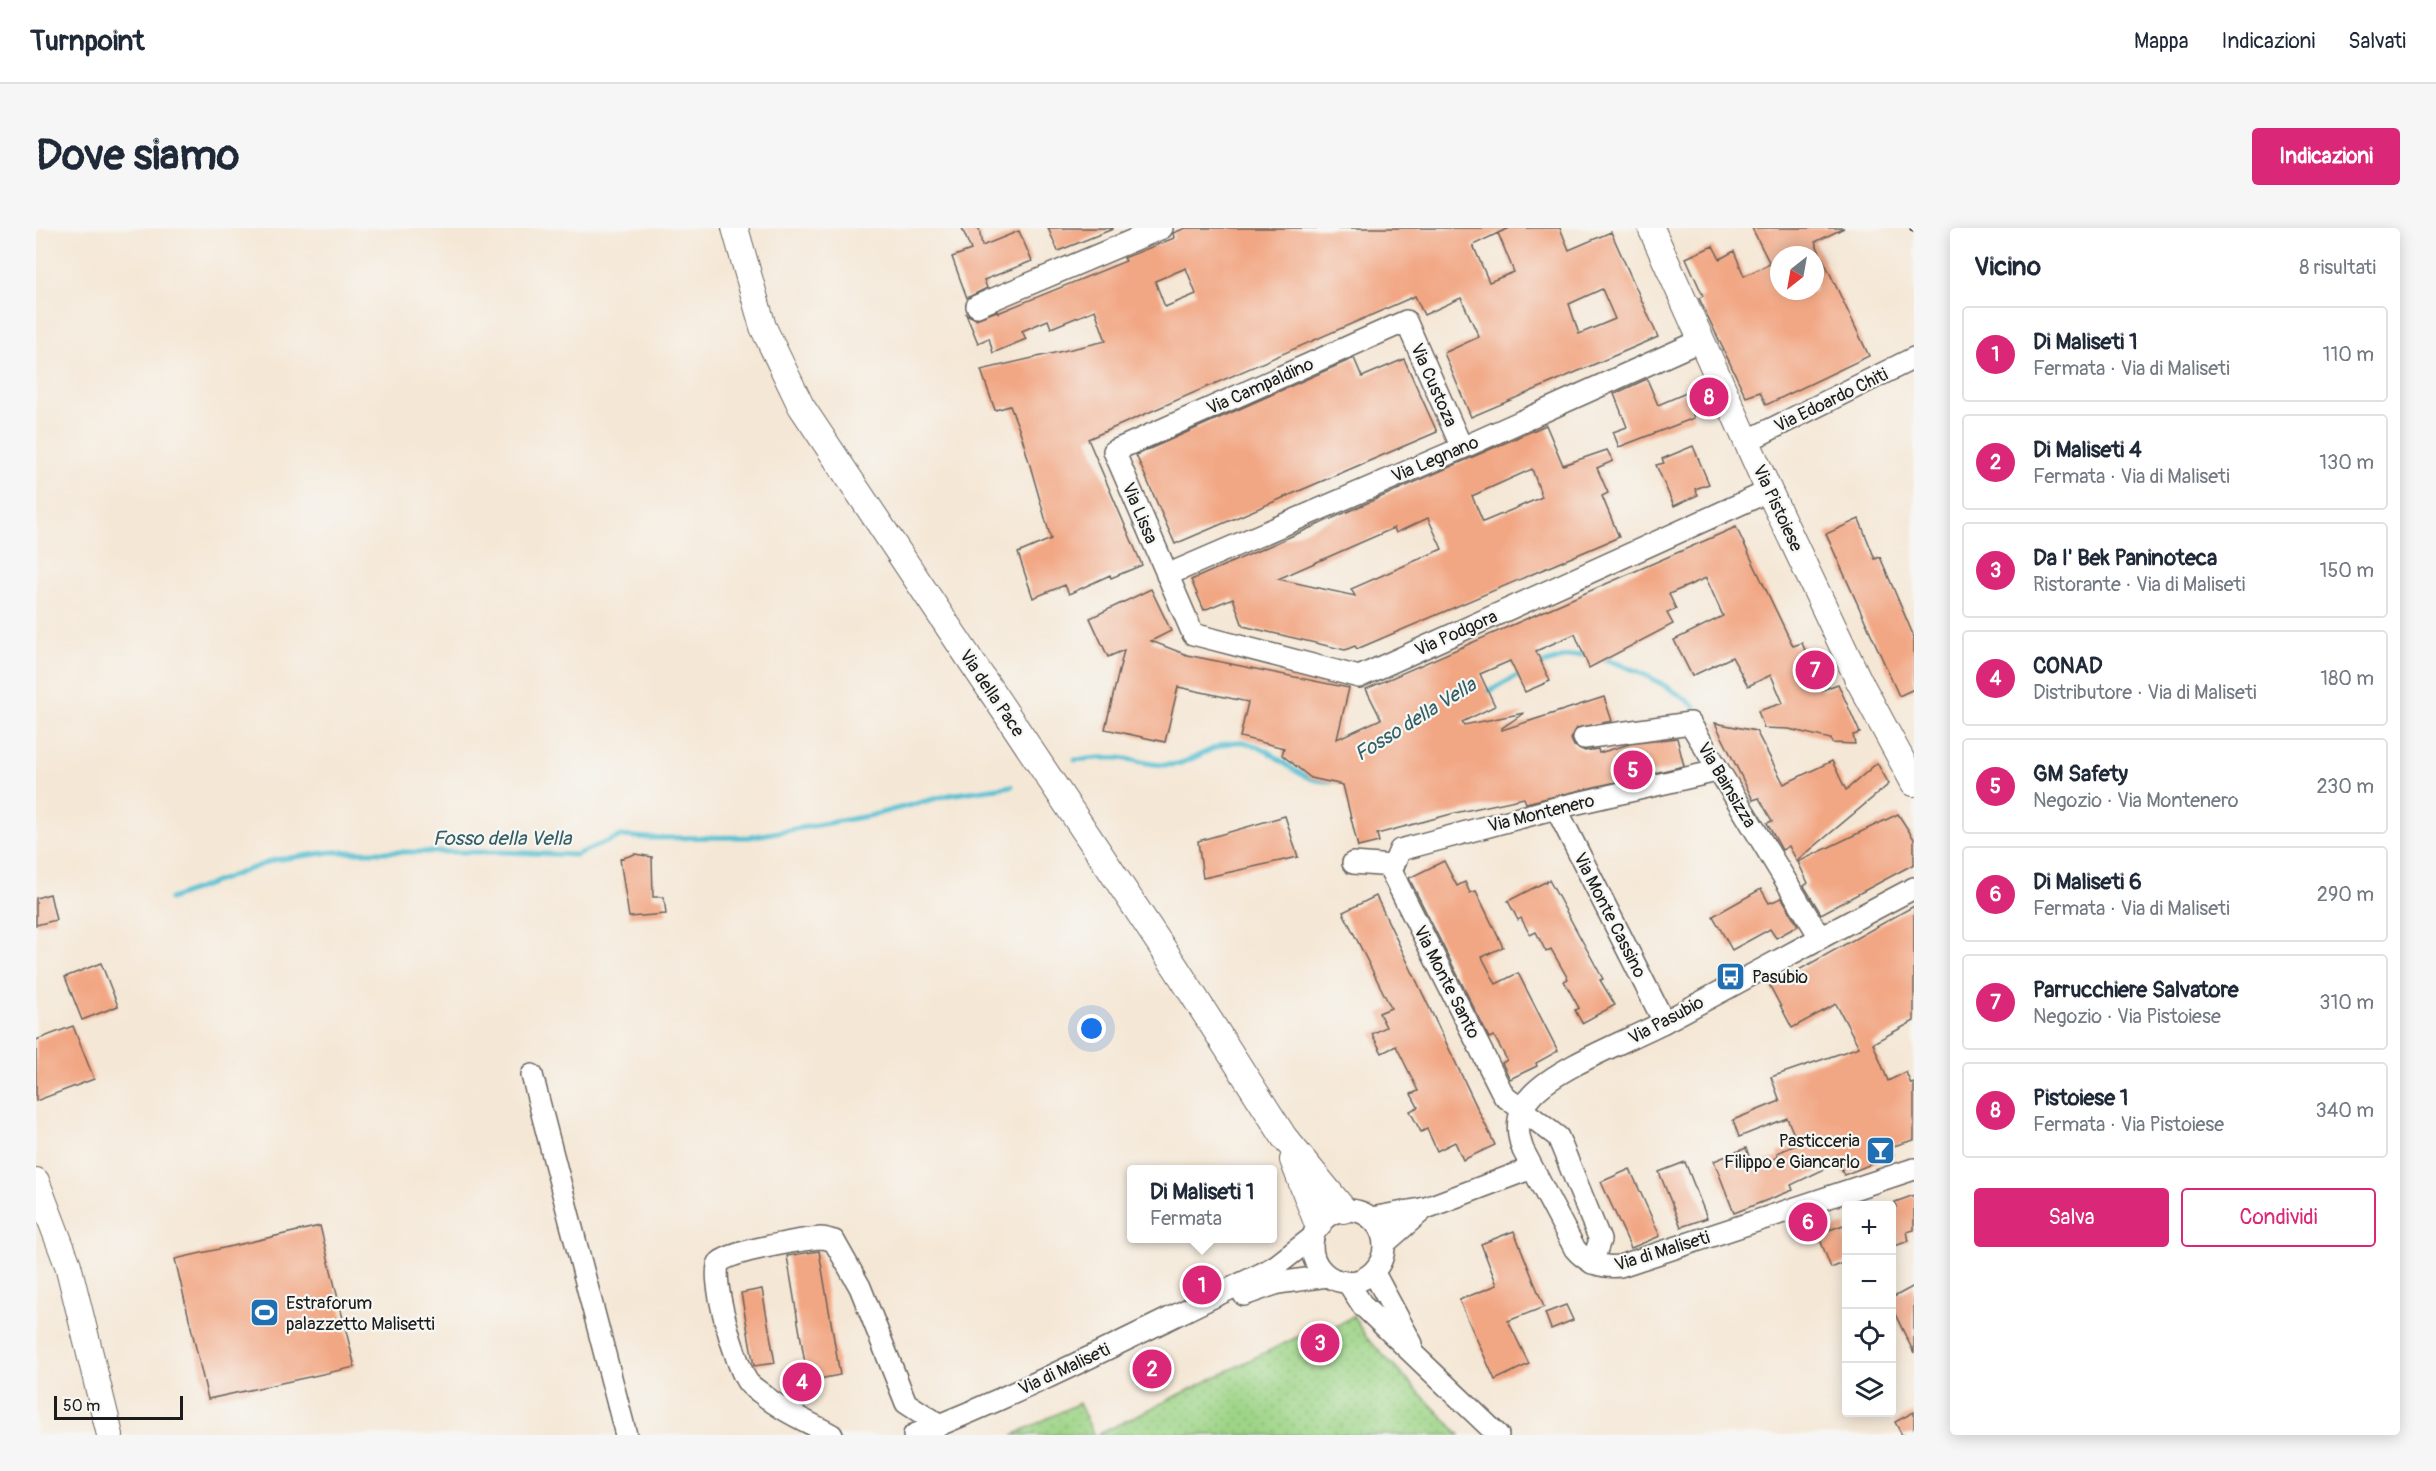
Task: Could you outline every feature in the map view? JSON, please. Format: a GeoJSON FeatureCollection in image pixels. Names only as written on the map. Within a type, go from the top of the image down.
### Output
{"type":"FeatureCollection","features":[{"type":"Feature","properties":{"kind":"main road","name":"Via Pistoiese"},"geometry":{"type":"LineString","coordinates":[[1651,228],[1769,491],[1858,679],[1912,774]]}},
{"type":"Feature","properties":{"kind":"main road","name":"Via della Pace"},"geometry":{"type":"LineString","coordinates":[[735,229],[763,327],[801,406],[1182,978],[1284,1137]]}},
{"type":"Feature","properties":{"kind":"main road"},"geometry":{"type":"LineString","coordinates":[[1284,1137],[1344,1210]]}},
{"type":"Feature","properties":{"kind":"main road"},"geometry":{"type":"LineString","coordinates":[[1284,1137],[1316,1231]]}},
{"type":"Feature","properties":{"kind":"main road"},"geometry":{"type":"LineString","coordinates":[[36,1181],[68,1264],[110,1435]]}},
{"type":"Feature","properties":{"kind":"main road"},"geometry":{"type":"LineString","coordinates":[[93,1360],[94,1413],[99,1435]]}},
{"type":"Feature","properties":{"kind":"street"},"geometry":{"type":"LineString","coordinates":[[977,306],[1162,228]]}},
{"type":"Feature","properties":{"kind":"street","name":"Via Custoza"},"geometry":{"type":"LineString","coordinates":[[1406,321],[1462,448]]}},
{"type":"Feature","properties":{"kind":"street","name":"Via Campaldino"},"geometry":{"type":"LineString","coordinates":[[1114,451],[1406,321]]}},
{"type":"Feature","properties":{"kind":"street","name":"Via Legnano"},"geometry":{"type":"LineString","coordinates":[[1167,575],[1462,448],[1702,340]]}},
{"type":"Feature","properties":{"kind":"street","name":"Via Edoardo Chiti"},"geometry":{"type":"LineString","coordinates":[[1747,441],[1914,358]]}},
{"type":"Feature","properties":{"kind":"street","name":"Via Lissa"},"geometry":{"type":"LineString","coordinates":[[1114,451],[1167,575]]}},
{"type":"Feature","properties":{"kind":"street","name":"Via Podgora"},"geometry":{"type":"LineString","coordinates":[[1167,575],[1193,634],[1359,677],[1769,491]]}},
{"type":"Feature","properties":{"kind":"street","name":"Via Bainsizza"},"geometry":{"type":"LineString","coordinates":[[1584,738],[1690,723],[1820,937]]}},
{"type":"Feature","properties":{"kind":"street","name":"Via Montenero"},"geometry":{"type":"LineString","coordinates":[[1353,863],[1397,858],[1556,808],[1718,771]]}},
{"type":"Feature","properties":{"kind":"street","name":"Via Monte Cassino"},"geometry":{"type":"LineString","coordinates":[[1556,808],[1664,1022]]}},
{"type":"Feature","properties":{"kind":"street","name":"Via Monte Santo"},"geometry":{"type":"LineString","coordinates":[[1397,858],[1390,871],[1504,1096],[1521,1109]]}},
{"type":"Feature","properties":{"kind":"street","name":"Via Pasubio"},"geometry":{"type":"LineString","coordinates":[[1521,1109],[1543,1084],[1558,1075],[1664,1022],[1914,888]]}},
{"type":"Feature","properties":{"kind":"street"},"geometry":{"type":"LineString","coordinates":[[532,1075],[626,1435]]}},
{"type":"Feature","properties":{"kind":"street"},"geometry":{"type":"LineString","coordinates":[[1521,1109],[1558,1137],[1600,1239],[1592,1263]]}},
{"type":"Feature","properties":{"kind":"street","name":"Via di Maliseti"},"geometry":{"type":"LineString","coordinates":[[1521,1109],[1518,1124],[1519,1139],[1575,1249],[1582,1257],[1606,1268],[1620,1266],[1914,1169]]}},
{"type":"Feature","properties":{"kind":"street"},"geometry":{"type":"LineString","coordinates":[[1371,1218],[1426,1208],[1532,1168]]}},
{"type":"Feature","properties":{"kind":"street"},"geometry":{"type":"LineString","coordinates":[[1385,1243],[1426,1208]]}},
{"type":"Feature","properties":{"kind":"street"},"geometry":{"type":"LineString","coordinates":[[1344,1210],[1363,1213],[1378,1225],[1385,1243],[1384,1254],[1374,1273],[1357,1282],[1336,1281],[1326,1276],[1283,1273],[1334,1212],[1344,1210]]}},
{"type":"Feature","properties":{"kind":"street"},"geometry":{"type":"LineString","coordinates":[[1316,1231],[1312,1247],[1314,1258],[1326,1276]]}},
{"type":"Feature","properties":{"kind":"street"},"geometry":{"type":"LineString","coordinates":[[832,1435],[801,1421],[773,1403],[747,1381],[726,1327],[716,1275],[719,1264],[724,1258],[745,1251],[823,1238],[834,1241],[860,1287],[906,1403],[946,1430]]}},
{"type":"Feature","properties":{"kind":"street","name":"Via di Maliseti"},"geometry":{"type":"LineString","coordinates":[[914,1435],[946,1430],[1093,1371],[1251,1292],[1283,1273]]}},
{"type":"Feature","properties":{"kind":"street"},"geometry":{"type":"LineString","coordinates":[[1374,1273],[1424,1366]]}},
{"type":"Feature","properties":{"kind":"street"},"geometry":{"type":"LineString","coordinates":[[1348,1283],[1363,1306],[1498,1435]]}},
{"type":"Feature","properties":{"kind":"green space"},"geometry":{"type":"Polygon","coordinates":[[[1353,1316],[1366,1337],[1460,1435],[1097,1435],[1303,1334],[1318,1363],[1326,1332],[1353,1316]]]}},
{"type":"Feature","properties":{"kind":"green space"},"geometry":{"type":"Polygon","coordinates":[[[1079,1403],[1094,1435],[1013,1435],[1079,1403]]]}},
{"type":"Feature","properties":{"kind":"building"},"geometry":{"type":"Polygon","coordinates":[[[962,228],[979,228],[982,246],[1019,231],[1032,261],[984,280],[987,288],[967,298],[952,257],[971,250],[962,228]]]}},
{"type":"Feature","properties":{"kind":"building"},"geometry":{"type":"Polygon","coordinates":[[[1048,228],[1113,228],[1113,229],[1058,251],[1048,228]]]}},
{"type":"Feature","properties":{"kind":"building"},"geometry":{"type":"Polygon","coordinates":[[[1186,228],[1509,228],[1498,233],[1510,228],[1560,228],[1569,250],[1611,232],[1658,337],[1471,417],[1444,353],[1479,337],[1461,298],[1424,315],[1415,296],[1088,439],[1142,565],[1111,578],[1110,575],[1069,594],[1065,585],[1033,598],[1018,553],[1051,539],[1021,434],[1010,406],[995,410],[981,370],[1106,341],[1095,310],[1051,328],[1048,320],[1022,331],[1026,339],[993,353],[989,338],[978,343],[966,314],[976,319],[997,311],[998,313],[1126,261],[1124,258],[1174,238],[1173,233],[1186,228]],[[1498,233],[1473,245],[1489,282],[1514,272],[1498,233]],[[1186,268],[1155,281],[1165,307],[1196,294],[1186,268]],[[1602,289],[1569,304],[1579,334],[1615,319],[1602,289]]]}},
{"type":"Feature","properties":{"kind":"building"},"geometry":{"type":"Polygon","coordinates":[[[1752,228],[1844,228],[1815,242],[1817,246],[1770,246],[1770,264],[1752,228]]]}},
{"type":"Feature","properties":{"kind":"building"},"geometry":{"type":"Polygon","coordinates":[[[1713,246],[1720,259],[1734,251],[1744,276],[1770,264],[1770,300],[1824,300],[1824,261],[1869,356],[1766,405],[1760,392],[1746,397],[1699,298],[1703,296],[1686,258],[1713,246]]]}},
{"type":"Feature","properties":{"kind":"building"},"geometry":{"type":"Polygon","coordinates":[[[1354,358],[1362,377],[1404,359],[1437,432],[1175,544],[1136,455],[1354,358]]]}},
{"type":"Feature","properties":{"kind":"building"},"geometry":{"type":"Polygon","coordinates":[[[1647,379],[1658,405],[1686,393],[1694,418],[1619,447],[1613,432],[1627,427],[1614,394],[1647,379]]]}},
{"type":"Feature","properties":{"kind":"building"},"geometry":{"type":"Polygon","coordinates":[[[1546,425],[1563,465],[1607,450],[1613,461],[1597,468],[1608,493],[1602,496],[1619,537],[1357,649],[1355,646],[1345,650],[1243,626],[1233,598],[1204,610],[1191,580],[1546,425]],[[1532,469],[1472,496],[1483,522],[1542,497],[1532,469]],[[1428,518],[1396,533],[1394,528],[1278,579],[1355,596],[1351,589],[1442,549],[1428,518]]]}},
{"type":"Feature","properties":{"kind":"building"},"geometry":{"type":"Polygon","coordinates":[[[1693,446],[1709,484],[1695,489],[1698,495],[1674,506],[1656,465],[1664,463],[1662,459],[1693,446]]]}},
{"type":"Feature","properties":{"kind":"building"},"geometry":{"type":"Polygon","coordinates":[[[1859,519],[1875,559],[1880,557],[1914,637],[1914,689],[1899,696],[1826,534],[1859,519]]]}},
{"type":"Feature","properties":{"kind":"building"},"geometry":{"type":"Polygon","coordinates":[[[1736,527],[1793,646],[1802,643],[1822,690],[1838,684],[1860,733],[1853,735],[1855,744],[1832,743],[1831,739],[1789,729],[1764,728],[1758,711],[1783,703],[1771,675],[1748,686],[1732,657],[1692,676],[1674,640],[1723,616],[1706,578],[1669,594],[1676,609],[1667,613],[1673,624],[1589,668],[1575,634],[1536,651],[1550,681],[1525,692],[1510,661],[1480,674],[1495,706],[1462,722],[1464,725],[1524,713],[1502,730],[1604,697],[1612,721],[1577,728],[1571,739],[1574,746],[1585,751],[1598,749],[1599,753],[1630,744],[1677,738],[1684,766],[1526,803],[1524,798],[1455,813],[1377,834],[1379,842],[1358,847],[1343,785],[1311,778],[1282,755],[1284,748],[1240,737],[1248,702],[1178,687],[1165,742],[1105,729],[1124,650],[1108,657],[1090,618],[1151,589],[1171,631],[1151,641],[1187,655],[1349,688],[1337,739],[1381,719],[1366,689],[1736,527]]]}},
{"type":"Feature","properties":{"kind":"building"},"geometry":{"type":"Polygon","coordinates":[[[1715,723],[1756,731],[1784,784],[1832,761],[1846,790],[1877,763],[1889,784],[1797,861],[1789,846],[1782,850],[1767,823],[1772,821],[1759,798],[1753,800],[1715,723]]]}},
{"type":"Feature","properties":{"kind":"building"},"geometry":{"type":"Polygon","coordinates":[[[1898,814],[1914,839],[1914,864],[1821,914],[1804,886],[1808,883],[1798,862],[1898,814]]]}},
{"type":"Feature","properties":{"kind":"building"},"geometry":{"type":"Polygon","coordinates":[[[1285,816],[1298,857],[1203,878],[1198,841],[1285,816]]]}},
{"type":"Feature","properties":{"kind":"building"},"geometry":{"type":"Polygon","coordinates":[[[635,854],[652,857],[653,897],[664,897],[666,914],[629,917],[620,859],[635,854]]]}},
{"type":"Feature","properties":{"kind":"building"},"geometry":{"type":"Polygon","coordinates":[[[1444,861],[1457,886],[1465,882],[1470,893],[1476,891],[1503,947],[1482,957],[1496,984],[1518,973],[1558,1051],[1536,1063],[1537,1066],[1510,1079],[1502,1063],[1507,1060],[1494,1036],[1489,1038],[1409,878],[1444,861]]]}},
{"type":"Feature","properties":{"kind":"building"},"geometry":{"type":"Polygon","coordinates":[[[1549,880],[1615,1005],[1582,1023],[1575,1010],[1579,1008],[1564,981],[1568,979],[1551,949],[1546,952],[1536,932],[1530,935],[1521,918],[1518,920],[1508,901],[1549,880]]]}},
{"type":"Feature","properties":{"kind":"building"},"geometry":{"type":"Polygon","coordinates":[[[1761,889],[1769,903],[1782,898],[1798,926],[1776,938],[1770,929],[1732,950],[1713,916],[1761,889]]]}},
{"type":"Feature","properties":{"kind":"building"},"geometry":{"type":"Polygon","coordinates":[[[50,894],[56,920],[36,925],[36,898],[50,894]]]}},
{"type":"Feature","properties":{"kind":"building"},"geometry":{"type":"Polygon","coordinates":[[[1376,896],[1495,1145],[1463,1160],[1455,1142],[1437,1151],[1427,1129],[1421,1132],[1410,1111],[1418,1107],[1411,1094],[1418,1091],[1396,1046],[1382,1053],[1372,1034],[1386,1027],[1379,1013],[1391,1008],[1343,912],[1376,896]]]}},
{"type":"Feature","properties":{"kind":"building"},"geometry":{"type":"Polygon","coordinates":[[[1914,906],[1914,1021],[1873,1043],[1888,1081],[1906,1072],[1911,1084],[1914,1083],[1914,1140],[1890,1147],[1894,1155],[1844,1175],[1839,1162],[1791,1185],[1793,1190],[1734,1213],[1714,1161],[1746,1148],[1753,1166],[1778,1157],[1777,1153],[1798,1144],[1787,1118],[1739,1137],[1733,1120],[1780,1101],[1771,1077],[1859,1047],[1836,1004],[1792,1028],[1770,986],[1914,906]]]}},
{"type":"Feature","properties":{"kind":"building"},"geometry":{"type":"Polygon","coordinates":[[[101,963],[118,1006],[82,1020],[65,977],[101,963]]]}},
{"type":"Feature","properties":{"kind":"building"},"geometry":{"type":"Polygon","coordinates":[[[73,1026],[94,1079],[36,1101],[36,1040],[73,1026]]]}},
{"type":"Feature","properties":{"kind":"building"},"geometry":{"type":"Polygon","coordinates":[[[1685,1162],[1707,1218],[1681,1227],[1659,1172],[1685,1162]]]}},
{"type":"Feature","properties":{"kind":"building"},"geometry":{"type":"Polygon","coordinates":[[[1630,1169],[1660,1236],[1631,1248],[1601,1182],[1630,1169]]]}},
{"type":"Feature","properties":{"kind":"building"},"geometry":{"type":"Polygon","coordinates":[[[1914,1195],[1914,1230],[1907,1232],[1909,1241],[1896,1246],[1896,1207],[1896,1202],[1914,1195]]]}},
{"type":"Feature","properties":{"kind":"building"},"geometry":{"type":"Polygon","coordinates":[[[1842,1225],[1842,1264],[1831,1268],[1818,1234],[1842,1225]]]}},
{"type":"Feature","properties":{"kind":"building","name":"Estraforum palazzetto Malisetti"},"geometry":{"type":"Polygon","coordinates":[[[320,1226],[355,1367],[208,1399],[175,1259],[320,1226]]]}},
{"type":"Feature","properties":{"kind":"building"},"geometry":{"type":"Polygon","coordinates":[[[1514,1231],[1544,1307],[1508,1321],[1529,1364],[1495,1380],[1459,1300],[1497,1285],[1481,1244],[1514,1231]]]}},
{"type":"Feature","properties":{"kind":"building"},"geometry":{"type":"Polygon","coordinates":[[[819,1251],[840,1375],[808,1381],[787,1256],[819,1251]]]}},
{"type":"Feature","properties":{"kind":"building"},"geometry":{"type":"Polygon","coordinates":[[[1914,1286],[1914,1353],[1896,1316],[1896,1296],[1914,1286]]]}},
{"type":"Feature","properties":{"kind":"building"},"geometry":{"type":"Polygon","coordinates":[[[762,1289],[775,1363],[754,1366],[741,1293],[762,1289]]]}},
{"type":"Feature","properties":{"kind":"building"},"geometry":{"type":"Polygon","coordinates":[[[1566,1305],[1573,1320],[1551,1329],[1545,1313],[1566,1305]]]}},
{"type":"Feature","properties":{"kind":"building"},"geometry":{"type":"Polygon","coordinates":[[[1323,1324],[1337,1352],[1318,1363],[1303,1334],[1323,1324]]]}},
{"type":"Feature","properties":{"kind":"building"},"geometry":{"type":"Polygon","coordinates":[[[1914,1412],[1914,1435],[1902,1435],[1895,1422],[1914,1412]]]}},
{"type":"Feature","properties":{"kind":"waterway","name":"Fosso della Vella"},"geometry":{"type":"LineString","coordinates":[[1537,666],[1565,657],[1589,654]]}},
{"type":"Feature","properties":{"kind":"waterway","name":"Fosso della Vella"},"geometry":{"type":"LineString","coordinates":[[1601,658],[1650,678],[1695,706]]}},
{"type":"Feature","properties":{"kind":"waterway","name":"Fosso della Vella"},"geometry":{"type":"LineString","coordinates":[[1484,694],[1523,673]]}},
{"type":"Feature","properties":{"kind":"waterway","name":"Fosso della Vella"},"geometry":{"type":"LineString","coordinates":[[1075,760],[1117,758],[1169,765],[1177,764],[1220,746],[1238,742],[1259,747],[1309,778],[1334,781]]}},
{"type":"Feature","properties":{"kind":"waterway","name":"Fosso della Vella"},"geometry":{"type":"LineString","coordinates":[[170,899],[274,860],[331,852],[505,852],[575,855],[621,836],[750,837],[873,815],[949,795],[1012,786]]}},
{"type":"Feature","properties":{"kind":"place","name":"Pistoiese 1"},"geometry":{"type":"Point","coordinates":[1709,397]}},
{"type":"Feature","properties":{"kind":"place","name":"Parrucchiere Salvatore"},"geometry":{"type":"Point","coordinates":[1815,670]}},
{"type":"Feature","properties":{"kind":"place","name":"GM Safety"},"geometry":{"type":"Point","coordinates":[1633,770]}},
{"type":"Feature","properties":{"kind":"place","name":"Pasubio"},"geometry":{"type":"Point","coordinates":[1731,977]}},
{"type":"Feature","properties":{"kind":"place","name":"Pasticceria Filippo e Giancarlo"},"geometry":{"type":"Point","coordinates":[1881,1151]}},
{"type":"Feature","properties":{"kind":"place","name":"Di Maliseti 6"},"geometry":{"type":"Point","coordinates":[1808,1222]}},
{"type":"Feature","properties":{"kind":"place","name":"Di Maliseti 1"},"geometry":{"type":"Point","coordinates":[1202,1285]}},
{"type":"Feature","properties":{"kind":"place","name":"Estraforum palazzetto Malisetti"},"geometry":{"type":"Point","coordinates":[265,1313]}},
{"type":"Feature","properties":{"kind":"place","name":"Da I' Bek Paninoteca"},"geometry":{"type":"Point","coordinates":[1320,1343]}},
{"type":"Feature","properties":{"kind":"place","name":"Di Maliseti 4"},"geometry":{"type":"Point","coordinates":[1152,1369]}},
{"type":"Feature","properties":{"kind":"place","name":"CONAD"},"geometry":{"type":"Point","coordinates":[802,1382]}}]}
